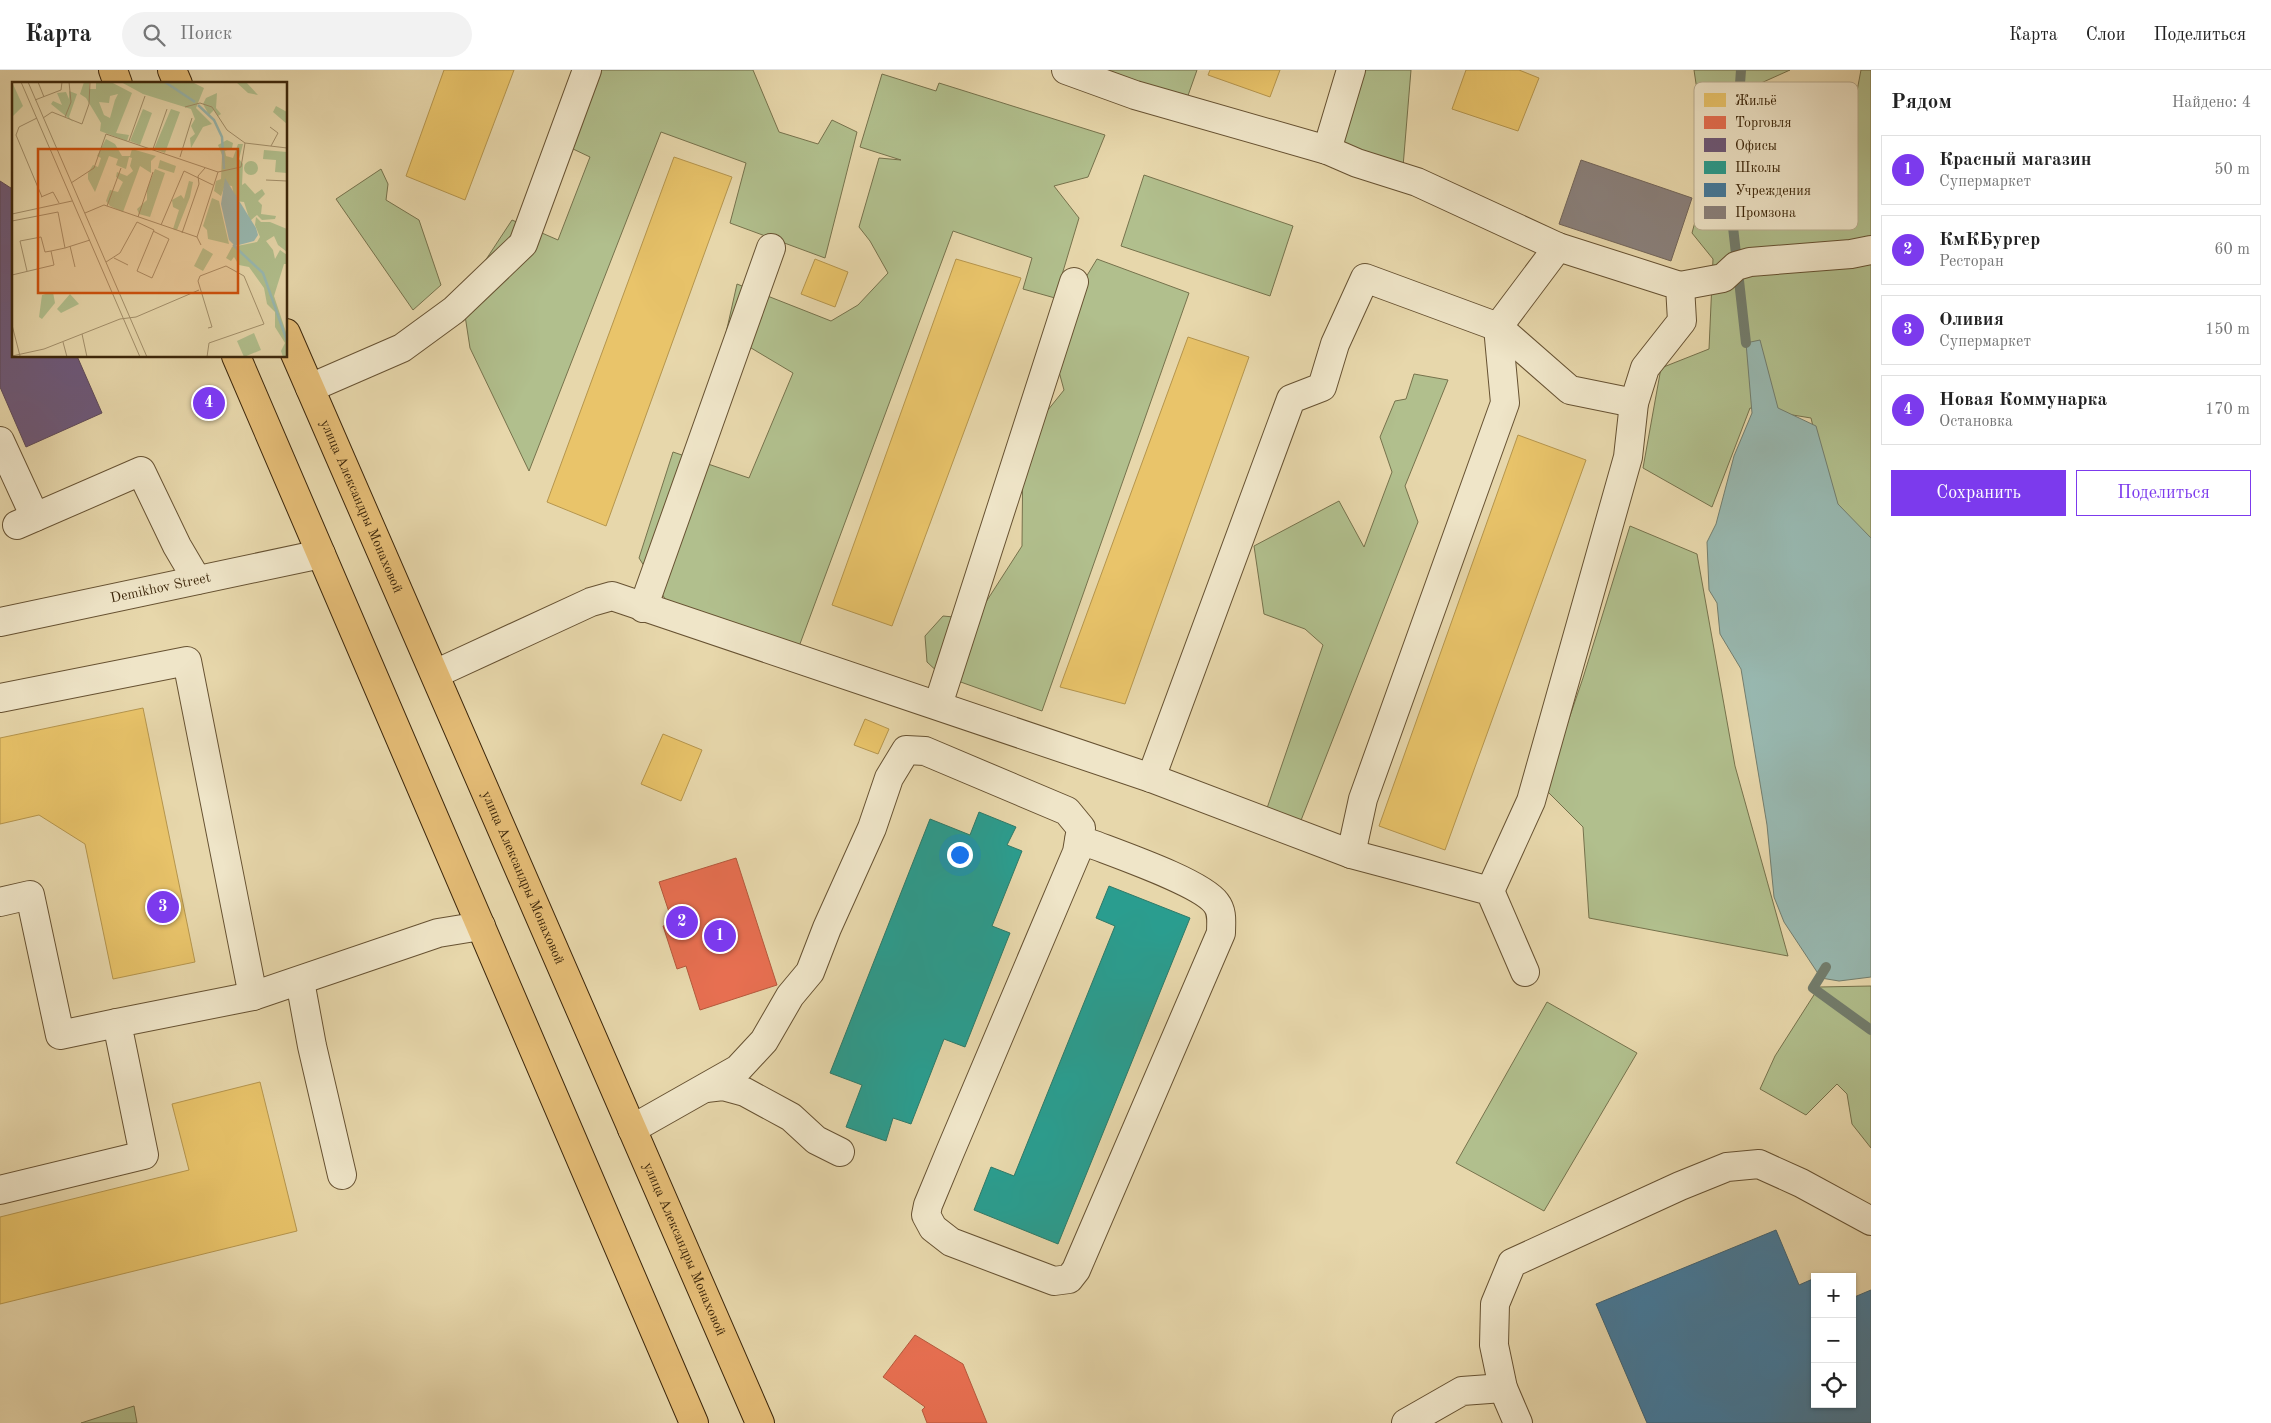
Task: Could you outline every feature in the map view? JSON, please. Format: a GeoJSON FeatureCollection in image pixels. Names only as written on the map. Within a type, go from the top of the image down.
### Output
{"type":"FeatureCollection","features":[{"type":"Feature","properties":{"kind":"main road"},"geometry":{"type":"LineString","coordinates":[[112,70],[117,82]]}},
{"type":"Feature","properties":{"kind":"main road"},"geometry":{"type":"LineString","coordinates":[[172,70],[177,82]]}},
{"type":"Feature","properties":{"kind":"main road","name":"улица Александры Монаховой"},"geometry":{"type":"LineString","coordinates":[[288,338],[760,1423]]}},
{"type":"Feature","properties":{"kind":"main road"},"geometry":{"type":"LineString","coordinates":[[237,358],[694,1423]]}},
{"type":"Feature","properties":{"kind":"street"},"geometry":{"type":"LineString","coordinates":[[310,388],[402,348],[454,310],[523,244],[587,70]]}},
{"type":"Feature","properties":{"kind":"street"},"geometry":{"type":"LineString","coordinates":[[1327,150],[1351,70]]}},
{"type":"Feature","properties":{"kind":"street"},"geometry":{"type":"LineString","coordinates":[[1072,71],[1135,95],[1327,150],[1357,163],[1417,182],[1558,247],[1680,286],[1723,278],[1736,266],[1750,262],[1852,254],[1871,250]]}},
{"type":"Feature","properties":{"kind":"street"},"geometry":{"type":"LineString","coordinates":[[1351,854],[1364,799],[1505,403],[1498,327],[1558,247]]}},
{"type":"Feature","properties":{"kind":"street"},"geometry":{"type":"LineString","coordinates":[[644,608],[770,248]]}},
{"type":"Feature","properties":{"kind":"street"},"geometry":{"type":"LineString","coordinates":[[1151,778],[1291,399],[1322,387],[1335,344],[1365,278],[1498,327],[1570,390],[1634,403]]}},
{"type":"Feature","properties":{"kind":"street"},"geometry":{"type":"LineString","coordinates":[[938,705],[1074,282]]}},
{"type":"Feature","properties":{"kind":"street"},"geometry":{"type":"LineString","coordinates":[[1525,972],[1490,891],[1531,801],[1628,457],[1634,403],[1645,368],[1682,321],[1680,286]]}},
{"type":"Feature","properties":{"kind":"street"},"geometry":{"type":"LineString","coordinates":[[0,441],[26,521],[141,471],[177,546],[197,580]]}},
{"type":"Feature","properties":{"kind":"street","name":"Demikhov Street"},"geometry":{"type":"LineString","coordinates":[[0,622],[321,554]]}},
{"type":"Feature","properties":{"kind":"street"},"geometry":{"type":"LineString","coordinates":[[434,674],[590,602],[612,596],[1151,778],[1351,854],[1490,891]]}},
{"type":"Feature","properties":{"kind":"street"},"geometry":{"type":"LineString","coordinates":[[0,698],[187,661],[253,996]]}},
{"type":"Feature","properties":{"kind":"street"},"geometry":{"type":"LineString","coordinates":[[632,1129],[738,1069],[764,1041],[790,996],[810,972],[827,928],[872,828],[889,778],[906,750],[924,752],[1068,810],[1081,828],[1079,839],[1077,852],[950,1152],[928,1205],[926,1215],[933,1228],[952,1242],[1054,1281],[1069,1279],[1076,1270],[1220,933],[1222,913],[1216,902],[1191,884],[1079,839]]}},
{"type":"Feature","properties":{"kind":"street"},"geometry":{"type":"LineString","coordinates":[[0,902],[30,895],[60,1035],[253,996],[300,982],[438,933],[481,926]]}},
{"type":"Feature","properties":{"kind":"street"},"geometry":{"type":"LineString","coordinates":[[300,982],[312,1046],[342,1175]]}},
{"type":"Feature","properties":{"kind":"street"},"geometry":{"type":"LineString","coordinates":[[0,1190],[144,1155],[117,1023]]}},
{"type":"Feature","properties":{"kind":"street"},"geometry":{"type":"LineString","coordinates":[[706,1088],[723,1086],[746,1092],[791,1117],[816,1140],[840,1152]]}},
{"type":"Feature","properties":{"kind":"street"},"geometry":{"type":"LineString","coordinates":[[1518,1423],[1503,1388],[1494,1345],[1495,1304],[1512,1263],[1680,1186],[1727,1167],[1759,1164],[1801,1183],[1871,1221]]}},
{"type":"Feature","properties":{"kind":"street"},"geometry":{"type":"LineString","coordinates":[[1406,1423],[1462,1392],[1503,1388]]}},
{"type":"Feature","properties":{"kind":"green space"},"geometry":{"type":"Polygon","coordinates":[[[598,70],[753,70],[779,132],[818,144],[832,120],[857,132],[825,258],[730,223],[746,163],[661,132],[529,471],[470,348],[462,296],[512,220],[558,240],[590,157],[552,139],[565,89],[595,88],[598,70]]]}},
{"type":"Feature","properties":{"kind":"green space"},"geometry":{"type":"Polygon","coordinates":[[[1095,70],[1197,70],[1185,104],[1095,70]]]}},
{"type":"Feature","properties":{"kind":"green space"},"geometry":{"type":"Polygon","coordinates":[[[1342,70],[1411,70],[1402,179],[1322,152],[1342,70]]]}},
{"type":"Feature","properties":{"kind":"green space"},"geometry":{"type":"Polygon","coordinates":[[[1694,70],[1790,70],[1763,82],[1696,82],[1694,70]]]}},
{"type":"Feature","properties":{"kind":"green space"},"geometry":{"type":"Polygon","coordinates":[[[1861,70],[1871,70],[1871,571],[1843,554],[1811,418],[1750,408],[1712,507],[1643,468],[1661,368],[1709,349],[1713,259],[1692,233],[1694,226],[1694,230],[1858,230],[1858,86],[1861,70]]]}},
{"type":"Feature","properties":{"kind":"green space"},"geometry":{"type":"Polygon","coordinates":[[[882,74],[936,91],[939,83],[1105,135],[1088,177],[1054,186],[1079,218],[1055,298],[1023,289],[1032,258],[953,231],[794,660],[671,608],[639,558],[673,452],[749,478],[793,373],[726,333],[737,284],[831,321],[858,305],[888,273],[870,241],[859,227],[879,158],[901,160],[860,147],[882,74]]]}},
{"type":"Feature","properties":{"kind":"green space"},"geometry":{"type":"Polygon","coordinates":[[[381,169],[388,184],[386,200],[419,220],[441,285],[413,310],[336,199],[381,169]]]}},
{"type":"Feature","properties":{"kind":"green space"},"geometry":{"type":"Polygon","coordinates":[[[1144,175],[1293,226],[1270,296],[1121,246],[1144,175]]]}},
{"type":"Feature","properties":{"kind":"green space"},"geometry":{"type":"Polygon","coordinates":[[[1097,259],[1189,293],[1042,711],[941,675],[927,662],[925,636],[943,616],[975,619],[1022,546],[1023,441],[1064,390],[1046,324],[1060,302],[1080,287],[1097,259]]]}},
{"type":"Feature","properties":{"kind":"green space"},"geometry":{"type":"Polygon","coordinates":[[[1414,374],[1448,380],[1405,486],[1418,522],[1298,828],[1264,817],[1323,645],[1305,629],[1264,614],[1254,546],[1339,501],[1364,547],[1392,472],[1380,437],[1395,401],[1406,399],[1414,374]]]}},
{"type":"Feature","properties":{"kind":"green space"},"geometry":{"type":"Polygon","coordinates":[[[1630,526],[1697,554],[1735,766],[1788,956],[1589,918],[1583,827],[1545,789],[1583,678],[1630,526]]]}},
{"type":"Feature","properties":{"kind":"green space"},"geometry":{"type":"Polygon","coordinates":[[[1871,986],[1871,1148],[1852,1124],[1847,1094],[1837,1084],[1806,1115],[1760,1089],[1775,1056],[1819,987],[1871,986]]]}},
{"type":"Feature","properties":{"kind":"green space"},"geometry":{"type":"Polygon","coordinates":[[[1547,1002],[1637,1053],[1544,1211],[1456,1163],[1547,1002]]]}},
{"type":"Feature","properties":{"kind":"green space"},"geometry":{"type":"Polygon","coordinates":[[[134,1406],[137,1423],[81,1423],[134,1406]]]}},
{"type":"Feature","properties":{"kind":"water"},"geometry":{"type":"Polygon","coordinates":[[[1760,340],[1778,408],[1816,426],[1838,504],[1871,538],[1871,977],[1839,981],[1821,978],[1784,922],[1774,897],[1767,825],[1741,669],[1720,634],[1717,603],[1709,590],[1707,542],[1716,524],[1734,456],[1752,413],[1746,343],[1760,340]]]}},
{"type":"Feature","properties":{"kind":"building: Жильё"},"geometry":{"type":"Polygon","coordinates":[[[444,70],[514,70],[465,200],[406,176],[444,70]]]}},
{"type":"Feature","properties":{"kind":"building: Жильё"},"geometry":{"type":"Polygon","coordinates":[[[1210,70],[1280,70],[1270,97],[1208,75],[1210,70]]]}},
{"type":"Feature","properties":{"kind":"building: Жильё"},"geometry":{"type":"Polygon","coordinates":[[[1466,70],[1519,70],[1539,78],[1518,131],[1452,109],[1466,70]]]}},
{"type":"Feature","properties":{"kind":"building: Жильё"},"geometry":{"type":"Polygon","coordinates":[[[674,157],[732,177],[606,526],[547,502],[674,157]]]}},
{"type":"Feature","properties":{"kind":"building: Жильё"},"geometry":{"type":"Polygon","coordinates":[[[815,259],[848,272],[835,307],[801,294],[815,259]]]}},
{"type":"Feature","properties":{"kind":"building: Жильё"},"geometry":{"type":"Polygon","coordinates":[[[956,259],[1021,278],[892,626],[832,605],[956,259]]]}},
{"type":"Feature","properties":{"kind":"building: Жильё"},"geometry":{"type":"Polygon","coordinates":[[[1188,337],[1249,357],[1125,704],[1060,687],[1188,337]]]}},
{"type":"Feature","properties":{"kind":"building: Жильё"},"geometry":{"type":"Polygon","coordinates":[[[1518,435],[1586,460],[1445,850],[1379,826],[1518,435]]]}},
{"type":"Feature","properties":{"kind":"building: Жильё"},"geometry":{"type":"Polygon","coordinates":[[[143,708],[195,962],[113,979],[85,844],[39,815],[0,824],[0,738],[143,708]]]}},
{"type":"Feature","properties":{"kind":"building: Жильё"},"geometry":{"type":"Polygon","coordinates":[[[865,719],[889,729],[878,754],[854,745],[865,719]]]}},
{"type":"Feature","properties":{"kind":"building: Жильё"},"geometry":{"type":"Polygon","coordinates":[[[663,734],[702,750],[681,801],[641,784],[663,734]]]}},
{"type":"Feature","properties":{"kind":"building: Жильё"},"geometry":{"type":"Polygon","coordinates":[[[260,1082],[297,1231],[0,1304],[0,1217],[189,1170],[172,1104],[260,1082]]]}},
{"type":"Feature","properties":{"kind":"building: Торговля"},"geometry":{"type":"Polygon","coordinates":[[[736,858],[777,985],[700,1010],[686,966],[677,969],[663,926],[673,924],[659,882],[736,858]]]}},
{"type":"Feature","properties":{"kind":"building: Торговля"},"geometry":{"type":"Polygon","coordinates":[[[915,1335],[963,1364],[987,1423],[927,1423],[922,1410],[925,1407],[883,1377],[915,1335]]]}},
{"type":"Feature","properties":{"kind":"building: Офисы"},"geometry":{"type":"Polygon","coordinates":[[[0,181],[12,189],[12,358],[78,358],[102,413],[26,447],[0,387],[0,181]]]}},
{"type":"Feature","properties":{"kind":"building: Школы"},"geometry":{"type":"Polygon","coordinates":[[[979,812],[1016,827],[1007,845],[1022,851],[992,926],[1010,933],[965,1047],[944,1039],[911,1124],[893,1118],[886,1141],[846,1127],[862,1085],[830,1073],[930,819],[970,835],[979,812]]]}},
{"type":"Feature","properties":{"kind":"building: Школы"},"geometry":{"type":"Polygon","coordinates":[[[1109,886],[1190,918],[1058,1244],[974,1210],[991,1167],[1014,1176],[1115,926],[1096,918],[1109,886]]]}},
{"type":"Feature","properties":{"kind":"building: Учреждения"},"geometry":{"type":"Polygon","coordinates":[[[1776,1230],[1799,1285],[1811,1280],[1811,1408],[1856,1408],[1856,1296],[1871,1290],[1871,1423],[1647,1423],[1596,1304],[1776,1230]]]}},
{"type":"Feature","properties":{"kind":"building: Промзона"},"geometry":{"type":"Polygon","coordinates":[[[1581,160],[1692,198],[1671,261],[1559,224],[1581,160]]]}},
{"type":"Feature","properties":{"kind":"waterway"},"geometry":{"type":"LineString","coordinates":[[1740,82],[1741,70]]}},
{"type":"Feature","properties":{"kind":"waterway"},"geometry":{"type":"LineString","coordinates":[[1733,230],[1746,343]]}},
{"type":"Feature","properties":{"kind":"waterway"},"geometry":{"type":"LineString","coordinates":[[1826,967],[1813,988],[1871,1030]]}},
{"type":"Feature","properties":{"kind":"place","name":"Новая Коммунарка"},"geometry":{"type":"Point","coordinates":[209,403]}},
{"type":"Feature","properties":{"kind":"place","name":"Оливия"},"geometry":{"type":"Point","coordinates":[163,907]}},
{"type":"Feature","properties":{"kind":"place","name":"КмКБургер"},"geometry":{"type":"Point","coordinates":[682,922]}},
{"type":"Feature","properties":{"kind":"place","name":"Красный магазин"},"geometry":{"type":"Point","coordinates":[720,936]}}]}
